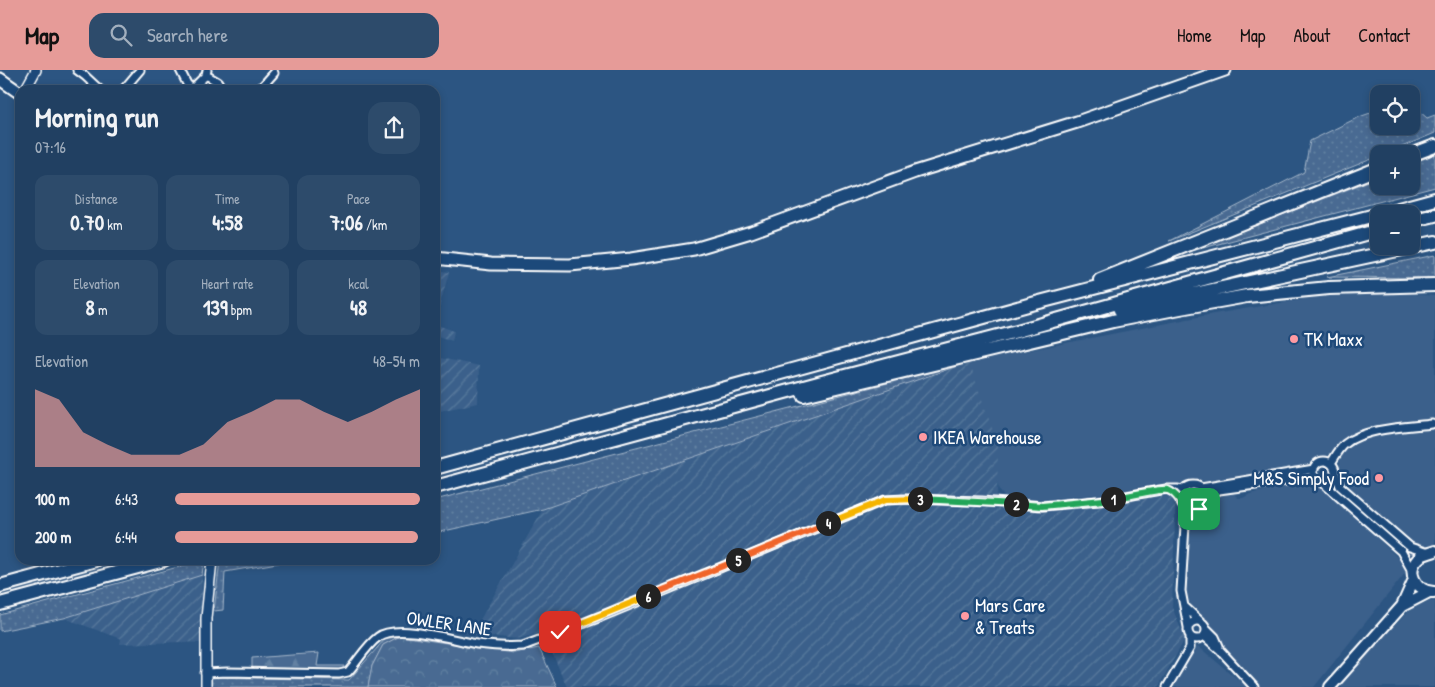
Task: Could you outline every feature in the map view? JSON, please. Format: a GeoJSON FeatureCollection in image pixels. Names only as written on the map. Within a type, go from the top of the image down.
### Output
{"type":"FeatureCollection","features":[{"type":"Feature","properties":{"kind":"highway"},"geometry":{"type":"LineString","coordinates":[[440,259],[500,264],[570,265],[631,259],[694,249],[751,232],[915,172],[1077,122],[1225,70]]}},
{"type":"Feature","properties":{"kind":"highway"},"geometry":{"type":"LineString","coordinates":[[0,79],[15,90]]}},
{"type":"Feature","properties":{"kind":"highway"},"geometry":{"type":"LineString","coordinates":[[1420,152],[1435,146]]}},
{"type":"Feature","properties":{"kind":"highway"},"geometry":{"type":"LineString","coordinates":[[1056,298],[1370,172]]}},
{"type":"Feature","properties":{"kind":"highway"},"geometry":{"type":"LineString","coordinates":[[1413,205],[1435,199]]}},
{"type":"Feature","properties":{"kind":"highway"},"geometry":{"type":"LineString","coordinates":[[1420,219],[1435,215]]}},
{"type":"Feature","properties":{"kind":"highway"},"geometry":{"type":"LineString","coordinates":[[440,467],[1056,298],[1370,216]]}},
{"type":"Feature","properties":{"kind":"highway"},"geometry":{"type":"LineString","coordinates":[[440,486],[1017,331],[1370,233]]}},
{"type":"Feature","properties":{"kind":"highway"},"geometry":{"type":"LineString","coordinates":[[1017,331],[1266,280],[1435,242]]}},
{"type":"Feature","properties":{"kind":"highway"},"geometry":{"type":"LineString","coordinates":[[696,416],[770,404],[1104,323],[1247,296],[1329,288],[1435,285]]}},
{"type":"Feature","properties":{"kind":"highway"},"geometry":{"type":"LineString","coordinates":[[0,586],[78,565]]}},
{"type":"Feature","properties":{"kind":"highway"},"geometry":{"type":"LineString","coordinates":[[0,604],[145,565]]}},
{"type":"Feature","properties":{"kind":"main road"},"geometry":{"type":"LineString","coordinates":[[28,85],[36,70]]}},
{"type":"Feature","properties":{"kind":"main road"},"geometry":{"type":"LineString","coordinates":[[1330,687],[1402,606],[1417,560],[1422,555],[1433,552]]}},
{"type":"Feature","properties":{"kind":"main road"},"geometry":{"type":"LineString","coordinates":[[206,687],[206,626],[211,565]]}},
{"type":"Feature","properties":{"kind":"main road"},"geometry":{"type":"LineString","coordinates":[[1413,575],[1419,587],[1432,592]]}},
{"type":"Feature","properties":{"kind":"main road"},"geometry":{"type":"LineString","coordinates":[[1402,606],[1432,592]]}},
{"type":"Feature","properties":{"kind":"street"},"geometry":{"type":"LineString","coordinates":[[77,70],[95,85]]}},
{"type":"Feature","properties":{"kind":"street"},"geometry":{"type":"LineString","coordinates":[[127,85],[140,70]]}},
{"type":"Feature","properties":{"kind":"street"},"geometry":{"type":"LineString","coordinates":[[180,70],[187,85]]}},
{"type":"Feature","properties":{"kind":"street"},"geometry":{"type":"LineString","coordinates":[[195,85],[207,73],[220,85]]}},
{"type":"Feature","properties":{"kind":"street"},"geometry":{"type":"LineString","coordinates":[[263,85],[274,73]]}},
{"type":"Feature","properties":{"kind":"street"},"geometry":{"type":"LineString","coordinates":[[1331,463],[1345,444],[1356,438],[1372,432],[1432,424]]}},
{"type":"Feature","properties":{"kind":"street"},"geometry":{"type":"LineString","coordinates":[[1314,473],[1318,463],[1331,463],[1334,466],[1340,486],[1410,547],[1433,552]]}},
{"type":"Feature","properties":{"kind":"street"},"geometry":{"type":"LineString","coordinates":[[1167,687],[1188,652],[1190,643],[1181,591],[1186,509],[1180,498],[1182,490],[1189,485],[1201,488],[1245,480],[1314,473]]}},
{"type":"Feature","properties":{"kind":"street"},"geometry":{"type":"LineString","coordinates":[[1314,473],[1401,551],[1413,575]]}},
{"type":"Feature","properties":{"kind":"street"},"geometry":{"type":"LineString","coordinates":[[1185,532],[1195,510],[1202,506],[1206,498],[1218,490],[1259,485],[1314,473]]}},
{"type":"Feature","properties":{"kind":"street"},"geometry":{"type":"LineString","coordinates":[[1322,482],[1325,483],[1332,480],[1335,473]]}},
{"type":"Feature","properties":{"kind":"street"},"geometry":{"type":"LineString","coordinates":[[1245,480],[1245,482],[1259,485]]}},
{"type":"Feature","properties":{"kind":"street"},"geometry":{"type":"LineString","coordinates":[[1201,488],[1206,498]]}},
{"type":"Feature","properties":{"kind":"street"},"geometry":{"type":"LineString","coordinates":[[1166,489],[1180,498]]}},
{"type":"Feature","properties":{"kind":"street","name":"OWLER LANE"},"geometry":{"type":"LineString","coordinates":[[205,673],[339,674],[348,672],[379,635],[398,631],[432,635],[478,644],[511,647],[523,646],[601,617],[885,500],[976,501],[1042,506],[1099,501],[1166,489],[1182,490]]}},
{"type":"Feature","properties":{"kind":"street"},"geometry":{"type":"LineString","coordinates":[[1186,509],[1195,510]]}},
{"type":"Feature","properties":{"kind":"street"},"geometry":{"type":"LineString","coordinates":[[1379,520],[1376,525],[1384,536]]}},
{"type":"Feature","properties":{"kind":"street"},"geometry":{"type":"LineString","coordinates":[[1184,606],[1215,637],[1220,649]]}},
{"type":"Feature","properties":{"kind":"street"},"geometry":{"type":"LineString","coordinates":[[1188,627],[1194,621],[1200,621]]}},
{"type":"Feature","properties":{"kind":"street"},"geometry":{"type":"LineString","coordinates":[[1188,652],[1202,638],[1206,628]]}},
{"type":"Feature","properties":{"kind":"street"},"geometry":{"type":"LineString","coordinates":[[1190,636],[1194,639],[1202,638],[1220,649],[1254,687]]}},
{"type":"Feature","properties":{"kind":"shaded area"},"geometry":{"type":"Polygon","coordinates":[[[440,271],[449,272],[440,304],[440,271]]]}},
{"type":"Feature","properties":{"kind":"shaded area"},"geometry":{"type":"Polygon","coordinates":[[[1396,293],[1435,296],[1435,543],[1432,545],[1418,546],[1407,541],[1341,477],[1340,456],[1352,444],[1347,436],[1340,441],[1334,452],[1319,459],[1312,466],[1255,475],[1111,496],[1042,502],[1006,499],[999,490],[969,362],[1208,315],[1334,294],[1396,293]]]}},
{"type":"Feature","properties":{"kind":"shaded area"},"geometry":{"type":"Polygon","coordinates":[[[440,326],[454,331],[452,341],[440,337],[440,326]]]}},
{"type":"Feature","properties":{"kind":"shaded area"},"geometry":{"type":"Polygon","coordinates":[[[440,358],[479,366],[478,403],[440,411],[440,358]]]}},
{"type":"Feature","properties":{"kind":"shaded area"},"geometry":{"type":"Polygon","coordinates":[[[969,362],[998,445],[997,502],[1051,505],[1176,486],[1172,607],[1185,639],[1158,687],[567,687],[543,632],[518,639],[472,634],[543,509],[969,362]]]}},
{"type":"Feature","properties":{"kind":"shaded area"},"geometry":{"type":"Polygon","coordinates":[[[1306,480],[1314,482],[1377,538],[1399,559],[1406,572],[1314,687],[1260,687],[1239,667],[1209,622],[1196,614],[1190,607],[1185,590],[1185,556],[1191,530],[1207,504],[1219,495],[1232,492],[1238,498],[1243,498],[1250,494],[1306,480]]]}},
{"type":"Feature","properties":{"kind":"shaded area"},"geometry":{"type":"Polygon","coordinates":[[[202,575],[202,643],[120,644],[121,639],[64,618],[202,575]]]}},
{"type":"Feature","properties":{"kind":"shaded area"},"geometry":{"type":"Polygon","coordinates":[[[1435,600],[1435,687],[1339,687],[1414,606],[1435,600]]]}},
{"type":"Feature","properties":{"kind":"shaded area"},"geometry":{"type":"Polygon","coordinates":[[[1198,646],[1200,648],[1247,687],[1172,687],[1198,646]]]}},
{"type":"Feature","properties":{"kind":"green space"},"geometry":{"type":"Polygon","coordinates":[[[1420,112],[1427,118],[1435,115],[1435,133],[1406,145],[1370,145],[1370,160],[1169,241],[1304,172],[1310,141],[1370,113],[1370,135],[1420,135],[1420,112]]]}},
{"type":"Feature","properties":{"kind":"green space"},"geometry":{"type":"Polygon","coordinates":[[[1435,154],[1435,187],[1420,191],[1420,160],[1435,154]]]}},
{"type":"Feature","properties":{"kind":"green space"},"geometry":{"type":"Polygon","coordinates":[[[1370,181],[1370,195],[1405,195],[1188,252],[1370,181]]]}},
{"type":"Feature","properties":{"kind":"green space"},"geometry":{"type":"Polygon","coordinates":[[[1435,255],[1435,278],[1327,277],[1435,255]]]}},
{"type":"Feature","properties":{"kind":"green space"},"geometry":{"type":"Polygon","coordinates":[[[969,362],[543,509],[440,532],[440,499],[969,362]]]}},
{"type":"Feature","properties":{"kind":"green space"},"geometry":{"type":"Polygon","coordinates":[[[185,565],[203,565],[202,575],[64,618],[0,631],[0,615],[185,565]]]}},
{"type":"Feature","properties":{"kind":"green space"},"geometry":{"type":"Polygon","coordinates":[[[219,565],[266,565],[225,572],[223,610],[214,611],[219,565]]]}},
{"type":"Feature","properties":{"kind":"green space"},"geometry":{"type":"Polygon","coordinates":[[[400,636],[383,645],[372,666],[368,687],[209,687],[209,677],[349,680],[385,639],[400,636]]]}},
{"type":"Feature","properties":{"kind":"green space"},"geometry":{"type":"Polygon","coordinates":[[[400,636],[514,653],[539,648],[557,687],[368,687],[372,666],[383,645],[400,636]]]}},
{"type":"Feature","properties":{"kind":"green space"},"geometry":{"type":"Polygon","coordinates":[[[319,653],[317,666],[344,666],[342,670],[252,669],[252,658],[319,653]]]}},
{"type":"Feature","properties":{"kind":"place","name":"TK Maxx"},"geometry":{"type":"Point","coordinates":[1294,339]}},
{"type":"Feature","properties":{"kind":"place","name":"IKEA Warehouse"},"geometry":{"type":"Point","coordinates":[923,437]}},
{"type":"Feature","properties":{"kind":"place","name":"M&S Simply Food"},"geometry":{"type":"Point","coordinates":[1379,478]}},
{"type":"Feature","properties":{"kind":"place","name":"Mars Care & Treats"},"geometry":{"type":"Point","coordinates":[965,616]}},
{"type":"Feature","properties":{"kind":"route"},"geometry":{"type":"LineString","coordinates":[[560,632],[601,617],[885,500],[976,501],[1042,506],[1099,501],[1166,489],[1180,498],[1186,509],[1199,509]]}}]}
